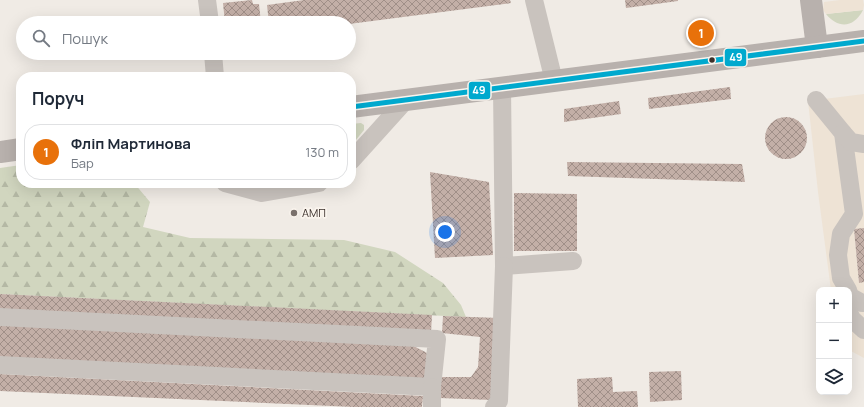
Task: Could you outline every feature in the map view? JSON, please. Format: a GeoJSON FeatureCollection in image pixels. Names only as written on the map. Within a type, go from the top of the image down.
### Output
{"type":"FeatureCollection","features":[{"type":"Feature","properties":{"kind":"main road"},"geometry":{"type":"LineString","coordinates":[[811,0],[817,47]]}},
{"type":"Feature","properties":{"kind":"main road"},"geometry":{"type":"LineString","coordinates":[[356,106],[864,40]]}},
{"type":"Feature","properties":{"kind":"main road"},"geometry":{"type":"LineString","coordinates":[[0,152],[16,150]]}},
{"type":"Feature","properties":{"kind":"lane"},"geometry":{"type":"LineString","coordinates":[[207,0],[209,16]]}},
{"type":"Feature","properties":{"kind":"lane"},"geometry":{"type":"LineString","coordinates":[[534,0],[554,80]]}},
{"type":"Feature","properties":{"kind":"lane"},"geometry":{"type":"LineString","coordinates":[[214,60],[215,72]]}},
{"type":"Feature","properties":{"kind":"lane"},"geometry":{"type":"LineString","coordinates":[[494,407],[499,401],[504,266],[502,87]]}},
{"type":"Feature","properties":{"kind":"lane"},"geometry":{"type":"LineString","coordinates":[[356,155],[406,100]]}},
{"type":"Feature","properties":{"kind":"lane"},"geometry":{"type":"LineString","coordinates":[[816,100],[851,142],[864,145]]}},
{"type":"Feature","properties":{"kind":"lane"},"geometry":{"type":"LineString","coordinates":[[844,133],[859,213],[841,234],[838,254],[845,287]]}},
{"type":"Feature","properties":{"kind":"lane"},"geometry":{"type":"LineString","coordinates":[[244,188],[262,193],[290,188]]}},
{"type":"Feature","properties":{"kind":"lane"},"geometry":{"type":"LineString","coordinates":[[504,266],[573,261]]}},
{"type":"Feature","properties":{"kind":"lane"},"geometry":{"type":"LineString","coordinates":[[852,297],[864,303]]}},
{"type":"Feature","properties":{"kind":"lane"},"geometry":{"type":"LineString","coordinates":[[0,317],[437,339],[432,387],[432,407]]}},
{"type":"Feature","properties":{"kind":"lane"},"geometry":{"type":"LineString","coordinates":[[852,319],[864,330]]}},
{"type":"Feature","properties":{"kind":"lane"},"geometry":{"type":"LineString","coordinates":[[0,365],[432,387]]}},
{"type":"Feature","properties":{"kind":"green space"},"geometry":{"type":"Polygon","coordinates":[[[863,10],[855,20],[846,24],[836,22],[826,14],[863,10]]]}},
{"type":"Feature","properties":{"kind":"green space"},"geometry":{"type":"Polygon","coordinates":[[[361,123],[364,125],[364,130],[356,140],[356,124],[361,123]]]}},
{"type":"Feature","properties":{"kind":"green space"},"geometry":{"type":"Polygon","coordinates":[[[16,166],[16,188],[138,188],[150,202],[143,227],[190,238],[344,240],[395,252],[443,283],[461,305],[466,317],[0,294],[0,168],[16,166]]]}},
{"type":"Feature","properties":{"kind":"shaded area"},"geometry":{"type":"Polygon","coordinates":[[[863,0],[863,10],[826,14],[823,10],[824,2],[863,0]]]}},
{"type":"Feature","properties":{"kind":"shaded area"},"geometry":{"type":"Polygon","coordinates":[[[864,94],[864,228],[854,229],[859,282],[864,282],[864,358],[852,352],[852,287],[831,287],[808,101],[864,94]]]}},
{"type":"Feature","properties":{"kind":"building"},"geometry":{"type":"Polygon","coordinates":[[[252,0],[253,4],[259,4],[260,16],[224,16],[223,3],[252,0]]]}},
{"type":"Feature","properties":{"kind":"building"},"geometry":{"type":"Polygon","coordinates":[[[304,0],[510,0],[511,3],[356,23],[356,16],[268,16],[267,5],[304,0]]]}},
{"type":"Feature","properties":{"kind":"building"},"geometry":{"type":"Polygon","coordinates":[[[625,0],[678,0],[678,1],[626,8],[625,0]]]}},
{"type":"Feature","properties":{"kind":"building"},"geometry":{"type":"Polygon","coordinates":[[[730,87],[731,99],[649,109],[648,98],[730,87]]]}},
{"type":"Feature","properties":{"kind":"building"},"geometry":{"type":"Polygon","coordinates":[[[619,101],[621,114],[564,122],[564,109],[619,101]]]}},
{"type":"Feature","properties":{"kind":"building"},"geometry":{"type":"Polygon","coordinates":[[[782,117],[790,117],[798,120],[804,126],[807,138],[804,150],[798,156],[790,159],[782,159],[774,156],[768,150],[765,142],[765,134],[768,126],[774,120],[782,117]]]}},
{"type":"Feature","properties":{"kind":"building"},"geometry":{"type":"Polygon","coordinates":[[[567,162],[742,164],[745,182],[568,176],[567,162]]]}},
{"type":"Feature","properties":{"kind":"building"},"geometry":{"type":"Polygon","coordinates":[[[430,172],[489,182],[493,255],[435,258],[430,172]]]}},
{"type":"Feature","properties":{"kind":"building"},"geometry":{"type":"Polygon","coordinates":[[[514,193],[577,194],[577,251],[514,251],[514,193]]]}},
{"type":"Feature","properties":{"kind":"building"},"geometry":{"type":"Polygon","coordinates":[[[864,228],[864,282],[859,283],[854,229],[864,228]]]}},
{"type":"Feature","properties":{"kind":"building"},"geometry":{"type":"Polygon","coordinates":[[[0,294],[432,315],[431,333],[0,310],[0,294]]]}},
{"type":"Feature","properties":{"kind":"building"},"geometry":{"type":"Polygon","coordinates":[[[443,316],[500,318],[492,400],[439,398],[439,377],[471,377],[478,367],[480,337],[442,333],[443,316]]]}},
{"type":"Feature","properties":{"kind":"building"},"geometry":{"type":"Polygon","coordinates":[[[0,324],[410,344],[427,353],[425,381],[0,358],[0,324]]]}},
{"type":"Feature","properties":{"kind":"building"},"geometry":{"type":"Polygon","coordinates":[[[681,371],[682,400],[650,402],[649,372],[681,371]]]}},
{"type":"Feature","properties":{"kind":"building"},"geometry":{"type":"Polygon","coordinates":[[[0,374],[423,396],[422,407],[354,407],[0,391],[0,374]]]}},
{"type":"Feature","properties":{"kind":"building"},"geometry":{"type":"Polygon","coordinates":[[[612,377],[613,392],[637,391],[638,407],[578,407],[577,379],[612,377]]]}},
{"type":"Feature","properties":{"kind":"transit line","name":"49"},"geometry":{"type":"LineString","coordinates":[[356,106],[864,41]]}},
{"type":"Feature","properties":{"kind":"place","name":"Фліп Мартинова"},"geometry":{"type":"Point","coordinates":[701,33]}},
{"type":"Feature","properties":{"kind":"place","name":"АМП"},"geometry":{"type":"Point","coordinates":[294,213]}}]}
